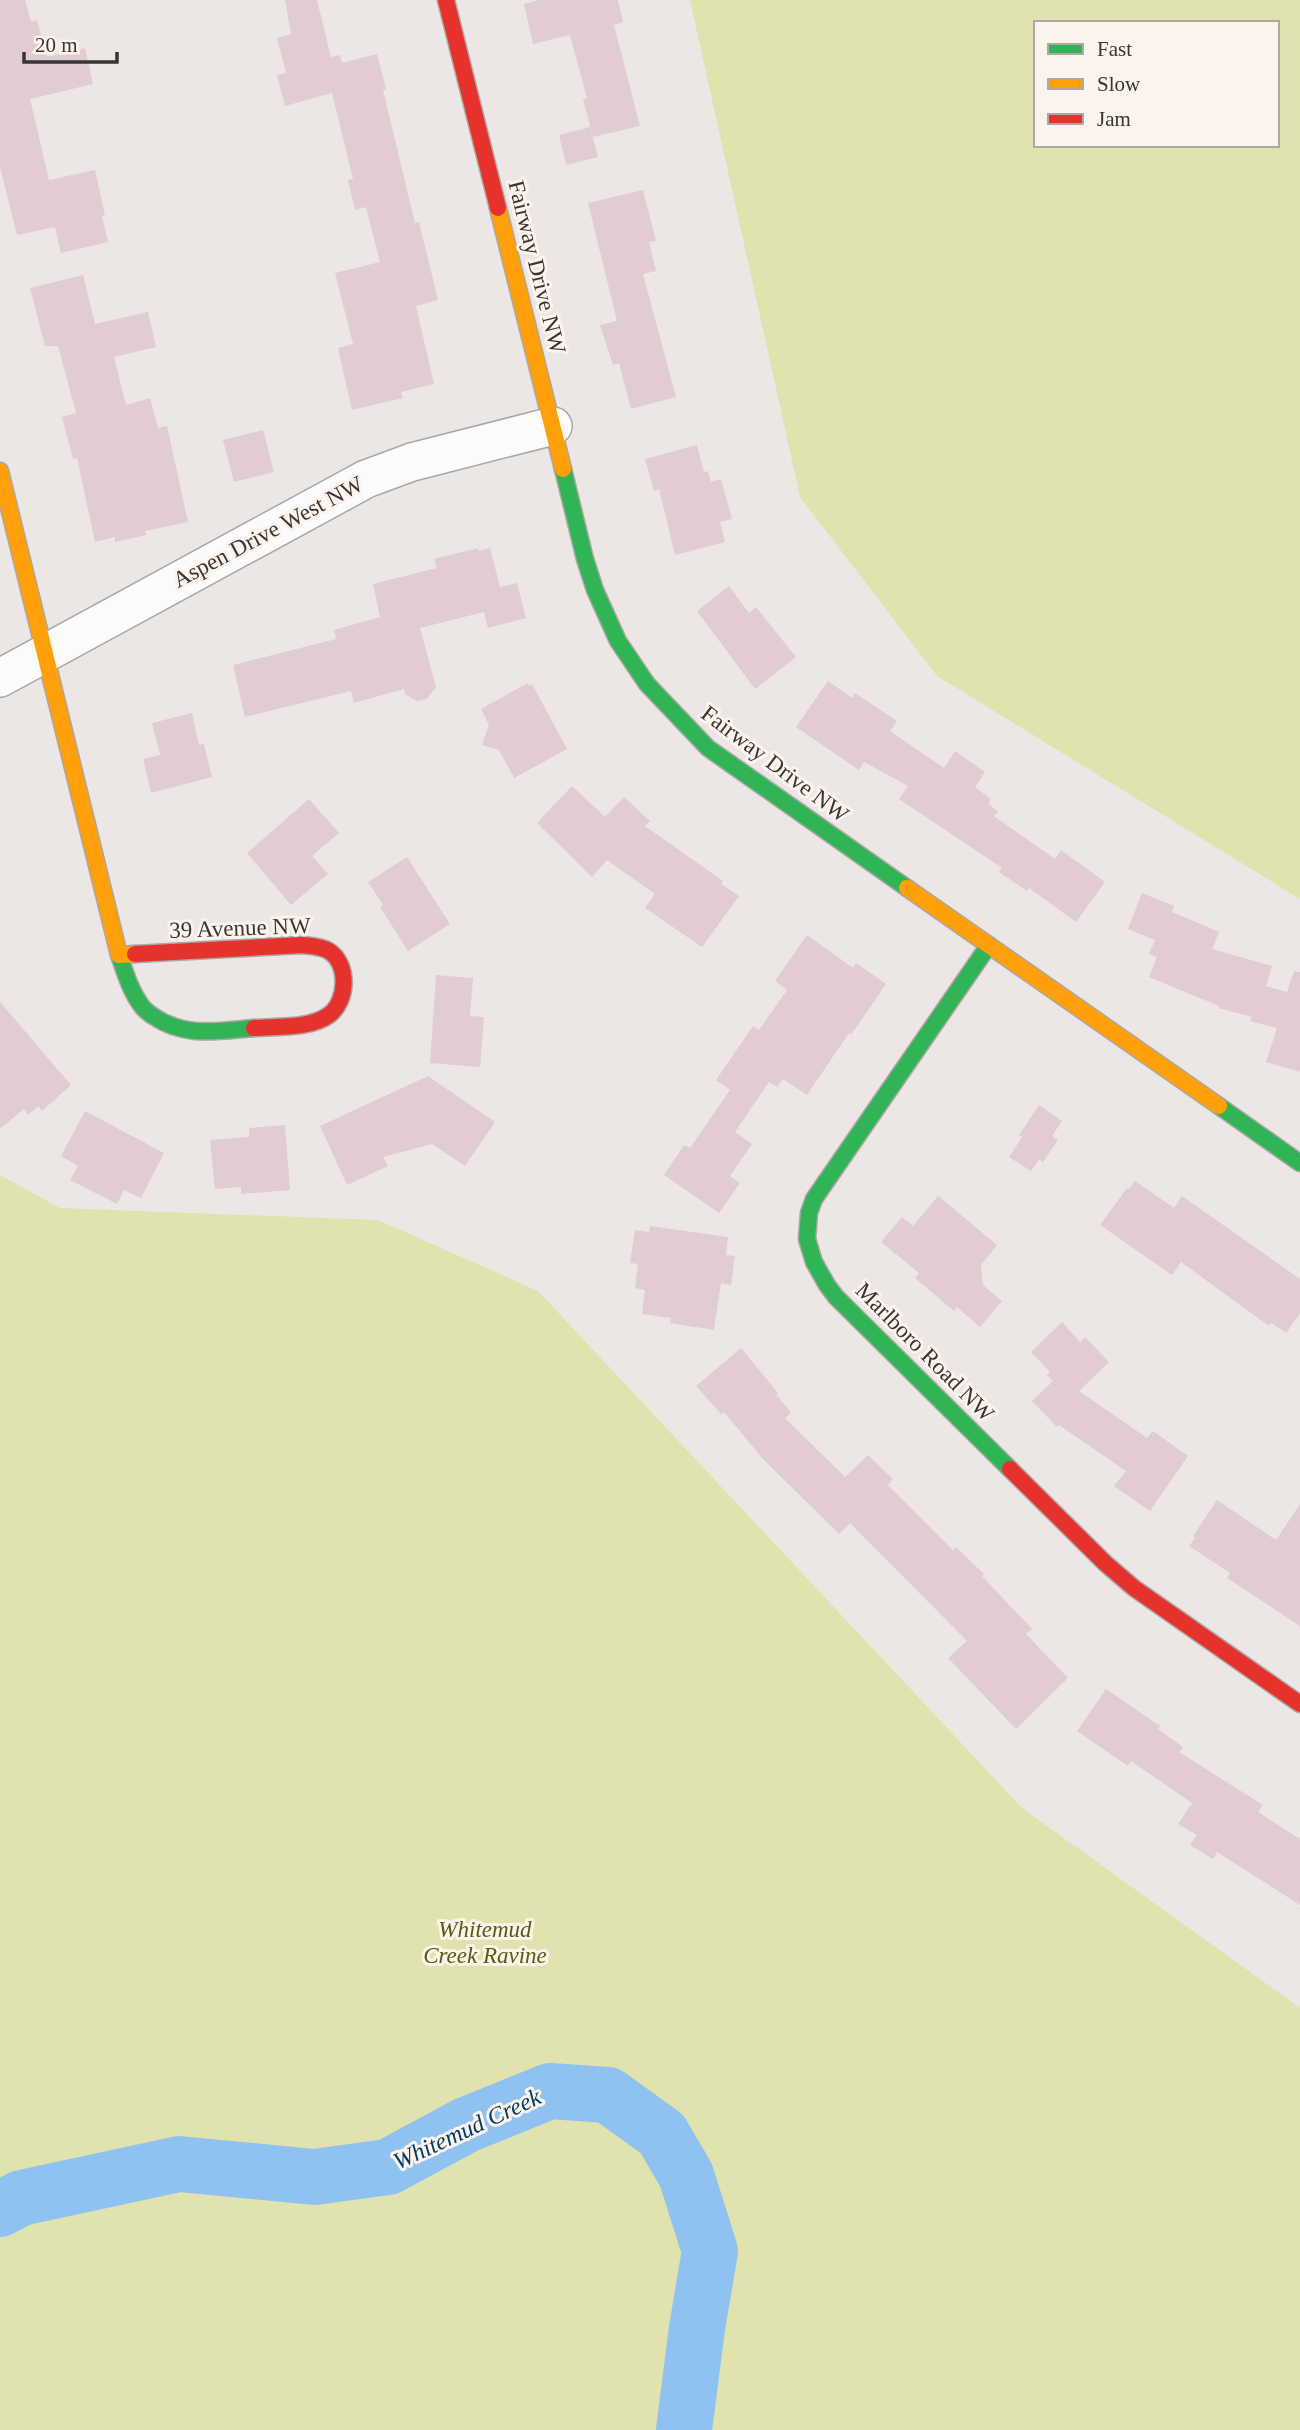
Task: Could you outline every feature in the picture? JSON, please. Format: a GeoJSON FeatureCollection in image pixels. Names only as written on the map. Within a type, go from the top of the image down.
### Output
{"type":"FeatureCollection","features":[{"type":"Feature","properties":{"kind":"street","name":"Fairway Drive NW"},"geometry":{"type":"LineString","coordinates":[[446,0],[595,592],[620,646],[658,699],[708,748],[1300,1163]]}},
{"type":"Feature","properties":{"kind":"street","name":"Aspen Drive West NW"},"geometry":{"type":"LineString","coordinates":[[0,678],[366,479],[412,462],[553,426]]}},
{"type":"Feature","properties":{"kind":"street","name":"39 Avenue NW"},"geometry":{"type":"LineString","coordinates":[[0,471],[119,955],[130,987],[142,1008],[164,1024],[192,1032],[313,1023],[328,1016],[336,1008],[342,994],[341,965],[327,950],[317,946],[119,955]]}},
{"type":"Feature","properties":{"kind":"street","name":"Marlboro Road NW"},"geometry":{"type":"LineString","coordinates":[[989,946],[814,1199],[805,1231],[814,1265],[836,1297],[1105,1563],[1135,1588],[1300,1704]]}},
{"type":"Feature","properties":{"kind":"green space"},"geometry":{"type":"Polygon","coordinates":[[[690,0],[1300,0],[1300,899],[937,676],[800,497],[690,0]]]}},
{"type":"Feature","properties":{"kind":"green space","name":"Whitemud Creek Ravine"},"geometry":{"type":"Polygon","coordinates":[[[0,1175],[60,1208],[378,1220],[538,1291],[1022,1808],[1300,2008],[1300,2430],[0,2430],[0,1175]]]}},
{"type":"Feature","properties":{"kind":"building"},"geometry":{"type":"Polygon","coordinates":[[[0,0],[25,0],[31,22],[37,20],[47,57],[85,48],[93,84],[30,99],[49,180],[95,170],[108,242],[61,253],[55,227],[17,235],[0,167],[0,0]]]}},
{"type":"Feature","properties":{"kind":"building"},"geometry":{"type":"Polygon","coordinates":[[[285,0],[317,0],[331,57],[340,55],[342,63],[377,54],[415,223],[419,222],[438,300],[416,306],[434,384],[401,392],[403,398],[352,410],[338,348],[353,344],[335,273],[380,262],[366,207],[355,210],[348,180],[353,179],[332,93],[285,106],[277,75],[286,73],[277,38],[291,34],[285,0]]]}},
{"type":"Feature","properties":{"kind":"building"},"geometry":{"type":"Polygon","coordinates":[[[539,0],[618,0],[623,22],[614,25],[640,126],[593,137],[583,99],[587,98],[570,35],[533,44],[524,4],[539,0]]]}},
{"type":"Feature","properties":{"kind":"building"},"geometry":{"type":"Polygon","coordinates":[[[590,127],[598,157],[566,165],[559,135],[590,127]]]}},
{"type":"Feature","properties":{"kind":"building"},"geometry":{"type":"Polygon","coordinates":[[[643,190],[656,241],[649,242],[656,271],[643,274],[676,397],[631,409],[619,363],[613,365],[600,325],[617,321],[588,203],[643,190]]]}},
{"type":"Feature","properties":{"kind":"building"},"geometry":{"type":"Polygon","coordinates":[[[83,275],[95,324],[148,312],[156,347],[114,357],[126,405],[150,398],[158,428],[167,426],[188,522],[145,531],[146,535],[115,542],[115,537],[95,542],[77,458],[73,459],[62,417],[76,413],[58,346],[45,346],[30,288],[83,275]]]}},
{"type":"Feature","properties":{"kind":"building"},"geometry":{"type":"Polygon","coordinates":[[[263,430],[274,472],[234,482],[223,440],[263,430]]]}},
{"type":"Feature","properties":{"kind":"building"},"geometry":{"type":"Polygon","coordinates":[[[697,445],[704,472],[708,471],[711,482],[721,479],[732,519],[720,522],[725,542],[675,555],[659,489],[654,491],[645,459],[697,445]]]}},
{"type":"Feature","properties":{"kind":"building"},"geometry":{"type":"Polygon","coordinates":[[[478,548],[479,551],[490,548],[500,587],[517,583],[526,618],[488,628],[484,612],[420,628],[436,687],[427,699],[413,699],[405,694],[404,689],[354,703],[351,691],[245,717],[233,665],[336,639],[334,630],[380,617],[373,584],[437,568],[434,559],[478,548]]]}},
{"type":"Feature","properties":{"kind":"building"},"geometry":{"type":"Polygon","coordinates":[[[729,586],[749,613],[756,607],[796,657],[755,689],[697,611],[729,586]]]}},
{"type":"Feature","properties":{"kind":"building"},"geometry":{"type":"Polygon","coordinates":[[[828,681],[852,698],[855,693],[897,721],[890,731],[944,768],[955,751],[985,772],[975,787],[991,799],[988,804],[998,811],[994,816],[1055,859],[1061,850],[1105,882],[1076,922],[1029,888],[1027,891],[999,872],[1002,868],[899,799],[908,786],[864,762],[859,770],[796,727],[828,681]]]}},
{"type":"Feature","properties":{"kind":"building"},"geometry":{"type":"Polygon","coordinates":[[[528,683],[529,686],[532,684],[567,749],[514,778],[499,750],[482,745],[489,725],[481,709],[528,683]]]}},
{"type":"Feature","properties":{"kind":"building"},"geometry":{"type":"Polygon","coordinates":[[[192,713],[199,745],[204,744],[212,777],[151,793],[143,759],[160,755],[152,723],[192,713]]]}},
{"type":"Feature","properties":{"kind":"building"},"geometry":{"type":"Polygon","coordinates":[[[572,786],[605,817],[624,797],[650,821],[645,826],[723,881],[721,884],[739,896],[702,947],[645,908],[655,894],[607,860],[592,877],[537,823],[572,786]]]}},
{"type":"Feature","properties":{"kind":"building"},"geometry":{"type":"Polygon","coordinates":[[[309,799],[339,833],[312,856],[328,874],[291,905],[247,853],[309,799]]]}},
{"type":"Feature","properties":{"kind":"building"},"geometry":{"type":"Polygon","coordinates":[[[407,857],[450,924],[408,951],[380,907],[383,905],[368,882],[407,857]]]}},
{"type":"Feature","properties":{"kind":"building"},"geometry":{"type":"Polygon","coordinates":[[[1142,893],[1174,906],[1172,912],[1219,932],[1212,949],[1272,966],[1266,986],[1287,992],[1294,971],[1300,972],[1300,1072],[1266,1062],[1277,1028],[1250,1021],[1252,1017],[1218,1008],[1219,1006],[1149,977],[1157,957],[1149,954],[1155,940],[1128,929],[1142,893]]]}},
{"type":"Feature","properties":{"kind":"building"},"geometry":{"type":"Polygon","coordinates":[[[807,935],[853,968],[856,963],[886,984],[807,1095],[783,1079],[777,1087],[769,1082],[735,1132],[752,1144],[730,1176],[740,1183],[719,1213],[664,1175],[684,1145],[690,1148],[730,1090],[716,1080],[753,1026],[759,1030],[787,990],[775,981],[807,935]]]}},
{"type":"Feature","properties":{"kind":"building"},"geometry":{"type":"Polygon","coordinates":[[[436,975],[473,978],[470,1016],[484,1017],[480,1067],[430,1063],[436,975]]]}},
{"type":"Feature","properties":{"kind":"building"},"geometry":{"type":"Polygon","coordinates":[[[0,1002],[71,1085],[42,1111],[38,1106],[28,1115],[24,1109],[0,1129],[0,1002]]]}},
{"type":"Feature","properties":{"kind":"building"},"geometry":{"type":"Polygon","coordinates":[[[428,1076],[495,1122],[465,1166],[432,1144],[383,1157],[388,1166],[347,1185],[320,1126],[428,1076]]]}},
{"type":"Feature","properties":{"kind":"building"},"geometry":{"type":"Polygon","coordinates":[[[1039,1105],[1062,1121],[1052,1136],[1058,1140],[1043,1162],[1039,1159],[1031,1171],[1009,1157],[1022,1137],[1019,1135],[1039,1105]]]}},
{"type":"Feature","properties":{"kind":"building"},"geometry":{"type":"Polygon","coordinates":[[[85,1111],[164,1153],[141,1198],[124,1190],[117,1204],[70,1180],[78,1166],[61,1156],[85,1111]]]}},
{"type":"Feature","properties":{"kind":"building"},"geometry":{"type":"Polygon","coordinates":[[[285,1125],[290,1190],[241,1194],[241,1187],[215,1189],[210,1140],[249,1137],[249,1128],[285,1125]]]}},
{"type":"Feature","properties":{"kind":"building"},"geometry":{"type":"Polygon","coordinates":[[[1135,1181],[1174,1208],[1182,1196],[1300,1279],[1300,1313],[1286,1333],[1271,1323],[1269,1326],[1181,1262],[1172,1275],[1100,1225],[1135,1181]]]}},
{"type":"Feature","properties":{"kind":"building"},"geometry":{"type":"Polygon","coordinates":[[[938,1196],[997,1245],[981,1265],[983,1285],[1002,1301],[980,1327],[957,1307],[954,1311],[915,1278],[919,1273],[881,1242],[902,1217],[913,1226],[938,1196]]]}},
{"type":"Feature","properties":{"kind":"building"},"geometry":{"type":"Polygon","coordinates":[[[650,1226],[728,1237],[726,1255],[735,1256],[731,1285],[721,1283],[714,1330],[670,1323],[671,1318],[642,1314],[645,1290],[635,1288],[638,1264],[630,1263],[635,1230],[649,1232],[650,1226]]]}},
{"type":"Feature","properties":{"kind":"building"},"geometry":{"type":"Polygon","coordinates":[[[1062,1322],[1080,1342],[1085,1337],[1109,1362],[1079,1391],[1147,1438],[1153,1431],[1188,1456],[1150,1511],[1114,1486],[1126,1471],[1059,1425],[1057,1427],[1032,1401],[1053,1381],[1047,1375],[1050,1372],[1031,1352],[1062,1322]]]}},
{"type":"Feature","properties":{"kind":"building"},"geometry":{"type":"Polygon","coordinates":[[[741,1348],[791,1413],[785,1418],[845,1477],[868,1455],[893,1479],[888,1485],[953,1550],[956,1547],[984,1574],[982,1576],[1032,1629],[1026,1634],[1068,1678],[1016,1729],[948,1658],[967,1641],[850,1523],[839,1534],[762,1458],[724,1412],[721,1414],[696,1386],[741,1348]]]}},
{"type":"Feature","properties":{"kind":"building"},"geometry":{"type":"Polygon","coordinates":[[[1217,1500],[1276,1540],[1300,1504],[1300,1626],[1227,1578],[1230,1573],[1189,1546],[1217,1500]]]}},
{"type":"Feature","properties":{"kind":"building"},"geometry":{"type":"Polygon","coordinates":[[[1106,1689],[1160,1726],[1158,1729],[1183,1747],[1179,1752],[1263,1805],[1258,1812],[1300,1839],[1300,1905],[1217,1852],[1213,1859],[1190,1845],[1197,1835],[1178,1824],[1192,1803],[1131,1761],[1128,1766],[1077,1731],[1106,1689]]]}},
{"type":"Feature","properties":{"kind":"waterway","name":"Whitemud Creek"},"geometry":{"type":"LineString","coordinates":[[0,2209],[21,2198],[179,2164],[314,2177],[388,2167],[466,2125],[550,2091],[608,2095],[662,2134],[686,2175],[710,2251],[684,2430]]}},
{"type":"Feature","properties":{"kind":"traffic: fast"},"geometry":{"type":"LineString","coordinates":[[563,469],[595,590],[618,641],[647,684],[708,748],[907,888]]}},
{"type":"Feature","properties":{"kind":"traffic: fast"},"geometry":{"type":"LineString","coordinates":[[989,945],[814,1199],[809,1213],[807,1239],[814,1262],[836,1297],[1010,1469]]}},
{"type":"Feature","properties":{"kind":"traffic: fast"},"geometry":{"type":"LineString","coordinates":[[119,955],[141,1005],[148,1013],[165,1023],[177,1028],[202,1031],[254,1028]]}},
{"type":"Feature","properties":{"kind":"traffic: fast"},"geometry":{"type":"LineString","coordinates":[[1219,1106],[1300,1163]]}},
{"type":"Feature","properties":{"kind":"traffic: slow"},"geometry":{"type":"LineString","coordinates":[[498,208],[563,469]]}},
{"type":"Feature","properties":{"kind":"traffic: slow"},"geometry":{"type":"LineString","coordinates":[[0,471],[119,955],[135,954]]}},
{"type":"Feature","properties":{"kind":"traffic: slow"},"geometry":{"type":"LineString","coordinates":[[907,888],[1219,1106]]}},
{"type":"Feature","properties":{"kind":"traffic: jam"},"geometry":{"type":"LineString","coordinates":[[446,0],[498,208]]}},
{"type":"Feature","properties":{"kind":"traffic: jam"},"geometry":{"type":"LineString","coordinates":[[135,954],[302,945],[323,948],[336,957],[343,973],[343,992],[340,1001],[329,1015],[303,1025],[254,1028]]}},
{"type":"Feature","properties":{"kind":"traffic: jam"},"geometry":{"type":"LineString","coordinates":[[1010,1469],[1134,1588],[1300,1704]]}}]}
